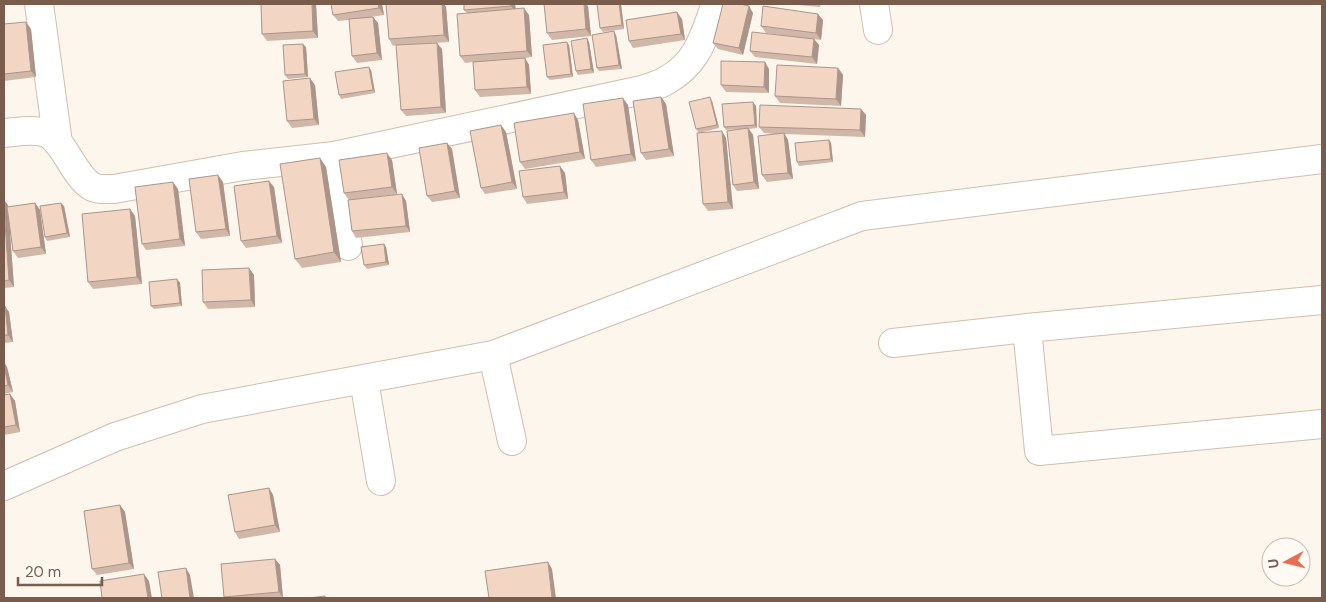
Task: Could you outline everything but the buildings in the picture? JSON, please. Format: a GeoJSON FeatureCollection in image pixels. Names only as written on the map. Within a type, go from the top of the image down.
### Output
{"type":"FeatureCollection","features":[{"type":"Feature","properties":{"kind":"street"},"geometry":{"type":"LineString","coordinates":[[40,4],[58,143]]}},
{"type":"Feature","properties":{"kind":"street"},"geometry":{"type":"LineString","coordinates":[[4,133],[43,132],[52,136],[85,180],[93,187],[114,189],[243,166],[334,156],[650,87],[667,80],[686,65],[697,53],[716,4]]}},
{"type":"Feature","properties":{"kind":"street"},"geometry":{"type":"LineString","coordinates":[[334,156],[348,246]]}},
{"type":"Feature","properties":{"kind":"street"},"geometry":{"type":"LineString","coordinates":[[4,486],[116,437],[202,409],[493,356],[862,216],[1322,159]]}},
{"type":"Feature","properties":{"kind":"street"},"geometry":{"type":"LineString","coordinates":[[893,343],[1027,328],[1322,300]]}},
{"type":"Feature","properties":{"kind":"street"},"geometry":{"type":"LineString","coordinates":[[1027,328],[1039,451],[1322,424]]}},
{"type":"Feature","properties":{"kind":"street"},"geometry":{"type":"LineString","coordinates":[[493,356],[512,441]]}},
{"type":"Feature","properties":{"kind":"street"},"geometry":{"type":"LineString","coordinates":[[364,380],[381,481]]}}]}
